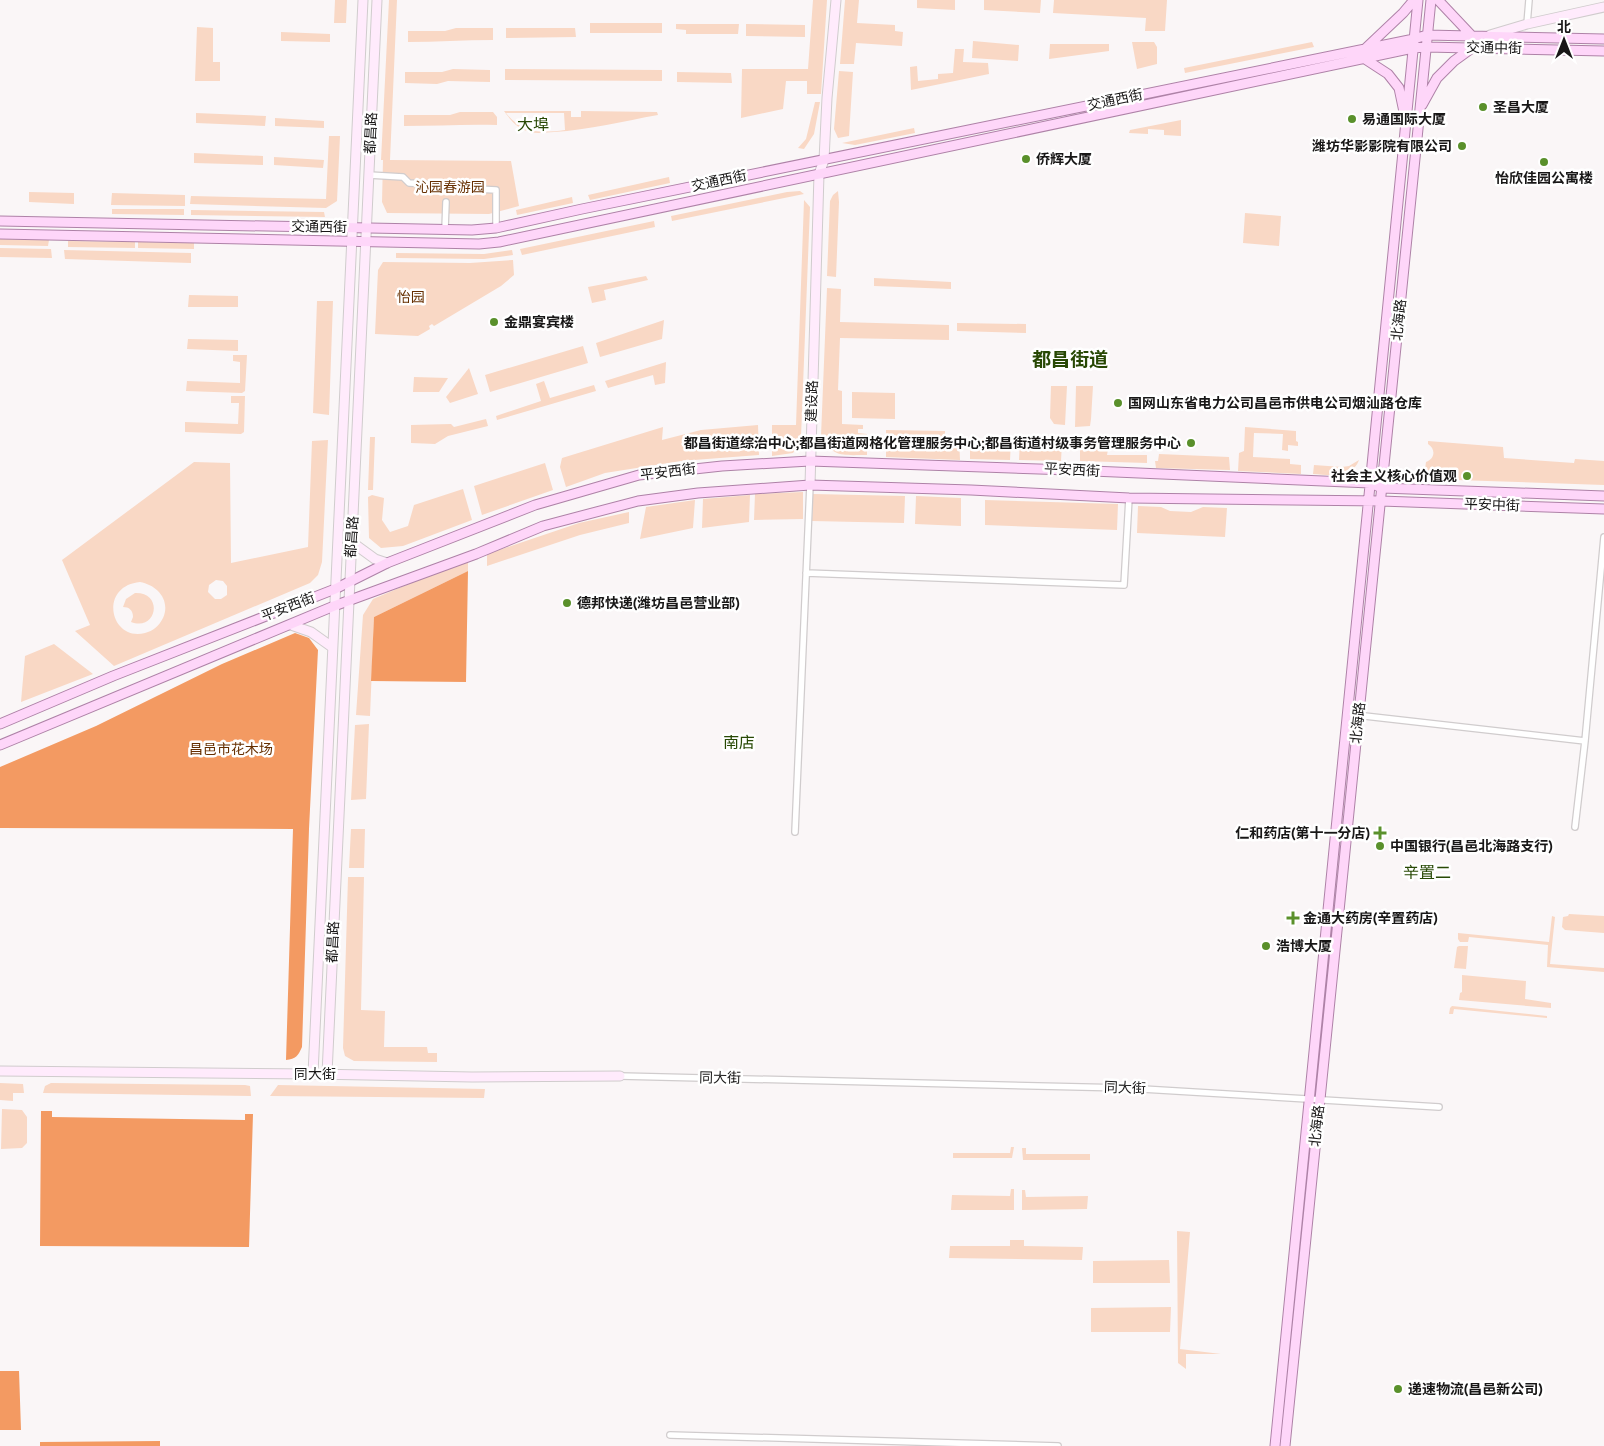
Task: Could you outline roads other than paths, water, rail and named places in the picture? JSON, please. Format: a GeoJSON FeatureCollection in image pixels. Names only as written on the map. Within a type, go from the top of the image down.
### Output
{"type":"FeatureCollection","features":[{"type":"Feature","properties":{"kind":"main road"},"geometry":{"type":"LineString","coordinates":[[1366,48],[1414,0]]}},
{"type":"Feature","properties":{"kind":"main road","name":"北海路"},"geometry":{"type":"LineString","coordinates":[[1275,1446],[1418,0]]}},
{"type":"Feature","properties":{"kind":"main road","name":"北海路"},"geometry":{"type":"LineString","coordinates":[[1285,1446],[1431,0]]}},
{"type":"Feature","properties":{"kind":"main road"},"geometry":{"type":"LineString","coordinates":[[1438,0],[1472,36]]}},
{"type":"Feature","properties":{"kind":"main road","name":"交通西街"},"geometry":{"type":"LineString","coordinates":[[0,234],[479,244],[499,242],[1365,58],[1414,44],[1427,35]]}},
{"type":"Feature","properties":{"kind":"main road","name":"交通中街"},"geometry":{"type":"LineString","coordinates":[[1427,35],[1604,39]]}},
{"type":"Feature","properties":{"kind":"main road","name":"交通西街"},"geometry":{"type":"LineString","coordinates":[[0,221],[445,230],[496,228],[1366,48],[1414,44]]}},
{"type":"Feature","properties":{"kind":"main road","name":"交通中街"},"geometry":{"type":"LineString","coordinates":[[1414,44],[1426,47],[1604,51]]}},
{"type":"Feature","properties":{"kind":"main road"},"geometry":{"type":"LineString","coordinates":[[1420,110],[1438,78],[1454,61],[1472,48]]}},
{"type":"Feature","properties":{"kind":"main road"},"geometry":{"type":"LineString","coordinates":[[1365,58],[1388,74],[1399,88],[1406,119]]}},
{"type":"Feature","properties":{"kind":"main road","name":"平安西街"},"geometry":{"type":"LineString","coordinates":[[0,724],[113,676],[335,589],[387,562],[535,505],[639,475],[722,466],[810,461],[1370,483],[1382,488]]}},
{"type":"Feature","properties":{"kind":"main road","name":"平安西街"},"geometry":{"type":"LineString","coordinates":[[0,746],[334,606],[476,554],[542,526],[638,501],[698,493],[810,485],[971,490],[1130,498],[1380,501]]}},
{"type":"Feature","properties":{"kind":"main road","name":"平安中街"},"geometry":{"type":"LineString","coordinates":[[1382,488],[1604,496]]}},
{"type":"Feature","properties":{"kind":"main road","name":"平安中街"},"geometry":{"type":"LineString","coordinates":[[1380,501],[1604,509]]}},
{"type":"Feature","properties":{"kind":"street","name":"都昌路"},"geometry":{"type":"LineString","coordinates":[[313,1074],[363,0]]}},
{"type":"Feature","properties":{"kind":"street","name":"都昌路"},"geometry":{"type":"LineString","coordinates":[[327,1074],[377,0]]}},
{"type":"Feature","properties":{"kind":"street","name":"建设路"},"geometry":{"type":"LineString","coordinates":[[795,832],[810,485],[819,174],[824,160],[827,98],[836,0]]}},
{"type":"Feature","properties":{"kind":"street"},"geometry":{"type":"LineString","coordinates":[[1527,24],[1529,0]]}},
{"type":"Feature","properties":{"kind":"street"},"geometry":{"type":"LineString","coordinates":[[1487,36],[1527,24],[1604,7]]}},
{"type":"Feature","properties":{"kind":"street"},"geometry":{"type":"LineString","coordinates":[[369,175],[404,176],[409,183],[428,184]]}},
{"type":"Feature","properties":{"kind":"street"},"geometry":{"type":"LineString","coordinates":[[463,186],[477,186],[477,189],[496,190],[496,228]]}},
{"type":"Feature","properties":{"kind":"street"},"geometry":{"type":"LineString","coordinates":[[445,230],[446,202]]}},
{"type":"Feature","properties":{"kind":"street"},"geometry":{"type":"LineString","coordinates":[[806,573],[1124,585],[1130,498]]}},
{"type":"Feature","properties":{"kind":"street"},"geometry":{"type":"LineString","coordinates":[[1575,827],[1604,537]]}},
{"type":"Feature","properties":{"kind":"street"},"geometry":{"type":"LineString","coordinates":[[353,543],[375,559],[387,562]]}},
{"type":"Feature","properties":{"kind":"street"},"geometry":{"type":"LineString","coordinates":[[292,625],[311,632],[332,647]]}},
{"type":"Feature","properties":{"kind":"street"},"geometry":{"type":"LineString","coordinates":[[1347,714],[1585,741]]}},
{"type":"Feature","properties":{"kind":"street","name":"同大街"},"geometry":{"type":"LineString","coordinates":[[0,1071],[472,1077],[620,1076],[1126,1088],[1439,1107]]}},
{"type":"Feature","properties":{"kind":"street"},"geometry":{"type":"LineString","coordinates":[[670,1435],[1058,1446]]}},
{"type":"Feature","properties":{"kind":"place","name":"圣昌大厦"},"geometry":{"type":"Point","coordinates":[1483,107]}},
{"type":"Feature","properties":{"kind":"place","name":"易通国际大厦"},"geometry":{"type":"Point","coordinates":[1352,119]}},
{"type":"Feature","properties":{"kind":"place","name":"潍坊华影影院有限公司"},"geometry":{"type":"Point","coordinates":[1462,146]}},
{"type":"Feature","properties":{"kind":"place","name":"侨辉大厦"},"geometry":{"type":"Point","coordinates":[1026,159]}},
{"type":"Feature","properties":{"kind":"place","name":"怡欣佳园公寓楼"},"geometry":{"type":"Point","coordinates":[1544,162]}},
{"type":"Feature","properties":{"kind":"place","name":"金鼎宴宾楼"},"geometry":{"type":"Point","coordinates":[494,322]}},
{"type":"Feature","properties":{"kind":"place","name":"国网山东省电力公司昌邑市供电公司烟汕路仓库"},"geometry":{"type":"Point","coordinates":[1118,403]}},
{"type":"Feature","properties":{"kind":"place","name":"都昌街道综治中心;都昌街道网格化管理服务中心;都昌街道村级事务管理服务中心"},"geometry":{"type":"Point","coordinates":[1191,443]}},
{"type":"Feature","properties":{"kind":"place","name":"社会主义核心价值观"},"geometry":{"type":"Point","coordinates":[1467,476]}},
{"type":"Feature","properties":{"kind":"place","name":"德邦快递(潍坊昌邑营业部)"},"geometry":{"type":"Point","coordinates":[567,603]}},
{"type":"Feature","properties":{"kind":"place","name":"仁和药店(第十一分店)"},"geometry":{"type":"Point","coordinates":[1380,833]}},
{"type":"Feature","properties":{"kind":"place","name":"中国银行(昌邑北海路支行)"},"geometry":{"type":"Point","coordinates":[1380,846]}},
{"type":"Feature","properties":{"kind":"place","name":"金通大药房(辛置药店)"},"geometry":{"type":"Point","coordinates":[1293,918]}},
{"type":"Feature","properties":{"kind":"place","name":"浩博大厦"},"geometry":{"type":"Point","coordinates":[1266,946]}},
{"type":"Feature","properties":{"kind":"place","name":"递速物流(昌邑新公司)"},"geometry":{"type":"Point","coordinates":[1398,1389]}},
{"type":"Feature","properties":{"kind":"district","name":"大埠"},"geometry":{"type":"Point","coordinates":[533,125]}},
{"type":"Feature","properties":{"kind":"district","name":"都昌街道"},"geometry":{"type":"Point","coordinates":[1070,360]}},
{"type":"Feature","properties":{"kind":"district","name":"南店"},"geometry":{"type":"Point","coordinates":[739,743]}},
{"type":"Feature","properties":{"kind":"district","name":"辛置二"},"geometry":{"type":"Point","coordinates":[1427,873]}},
{"type":"Feature","properties":{"kind":"park label","name":"沁园春游园"},"geometry":{"type":"Point","coordinates":[450,187]}},
{"type":"Feature","properties":{"kind":"park label","name":"怡园"},"geometry":{"type":"Point","coordinates":[411,297]}},
{"type":"Feature","properties":{"kind":"park label","name":"昌邑市花木场"},"geometry":{"type":"Point","coordinates":[231,749]}}]}
